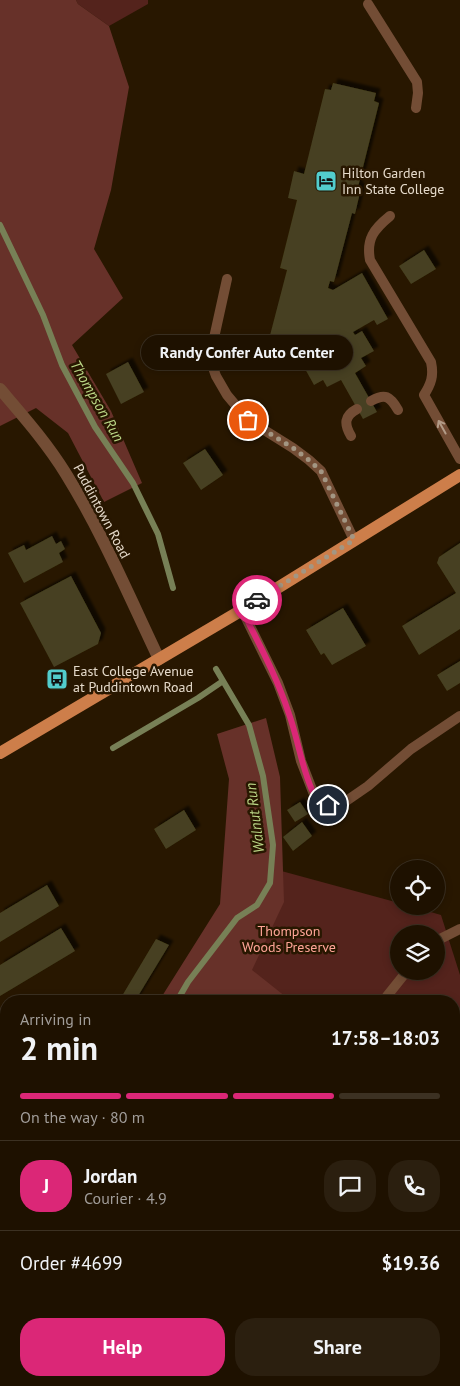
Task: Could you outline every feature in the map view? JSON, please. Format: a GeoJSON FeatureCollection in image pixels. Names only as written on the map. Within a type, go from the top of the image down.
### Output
{"type":"FeatureCollection","features":[{"type":"Feature","properties":{"kind":"main road"},"geometry":{"type":"LineString","coordinates":[[0,753],[242,610],[460,475]]}},
{"type":"Feature","properties":{"kind":"street","name":"Puddintown Road"},"geometry":{"type":"LineString","coordinates":[[0,389],[46,443],[66,472],[93,520],[159,658]]}},
{"type":"Feature","properties":{"kind":"lane"},"geometry":{"type":"LineString","coordinates":[[368,4],[417,82],[416,108]]}},
{"type":"Feature","properties":{"kind":"lane"},"geometry":{"type":"LineString","coordinates":[[390,216],[380,223],[371,237],[368,248],[370,260],[432,362],[431,384],[424,395],[460,459]]}},
{"type":"Feature","properties":{"kind":"lane"},"geometry":{"type":"LineString","coordinates":[[227,279],[212,347],[211,362],[216,376],[227,395],[248,420],[293,448],[321,471],[354,540]]}},
{"type":"Feature","properties":{"kind":"lane"},"geometry":{"type":"LineString","coordinates":[[371,401],[380,396],[387,396],[398,410]]}},
{"type":"Feature","properties":{"kind":"lane"},"geometry":{"type":"LineString","coordinates":[[350,436],[346,427],[346,420],[350,413],[357,409]]}},
{"type":"Feature","properties":{"kind":"lane"},"geometry":{"type":"LineString","coordinates":[[242,610],[278,683],[290,716],[301,762],[313,792],[319,801],[328,805],[339,806],[368,786],[411,749],[460,716]]}},
{"type":"Feature","properties":{"kind":"lane"},"geometry":{"type":"LineString","coordinates":[[445,936],[460,929]]}},
{"type":"Feature","properties":{"kind":"lane"},"geometry":{"type":"LineString","coordinates":[[388,995],[399,980]]}},
{"type":"Feature","properties":{"kind":"green space"},"geometry":{"type":"Polygon","coordinates":[[[76,0],[148,0],[148,4],[109,26],[78,4],[76,0]]]}},
{"type":"Feature","properties":{"kind":"green space","name":"Thompson Woods Preserve"},"geometry":{"type":"Polygon","coordinates":[[[263,866],[390,901],[390,915],[441,915],[444,925],[390,925],[390,980],[445,980],[445,928],[460,975],[460,995],[168,995],[263,866]]]}},
{"type":"Feature","properties":{"kind":"shaded area"},"geometry":{"type":"Polygon","coordinates":[[[0,0],[76,0],[78,4],[109,26],[129,87],[111,190],[94,249],[123,298],[72,345],[111,411],[142,483],[104,502],[68,433],[36,408],[0,426],[0,0]]]}},
{"type":"Feature","properties":{"kind":"shaded area"},"geometry":{"type":"Polygon","coordinates":[[[266,718],[280,777],[284,902],[252,970],[283,995],[163,995],[220,904],[229,779],[217,734],[266,718]]]}},
{"type":"Feature","properties":{"kind":"building"},"geometry":{"type":"Polygon","coordinates":[[[333,83],[376,93],[374,101],[379,103],[358,187],[361,188],[355,214],[352,213],[334,282],[330,281],[328,288],[333,290],[362,273],[388,319],[377,325],[374,320],[353,332],[355,335],[362,331],[374,351],[361,358],[366,366],[355,373],[377,412],[363,419],[341,380],[327,387],[323,380],[314,385],[304,367],[288,363],[292,349],[268,343],[287,270],[280,268],[297,200],[288,198],[294,171],[304,174],[325,89],[331,90],[333,83]]]}},
{"type":"Feature","properties":{"kind":"building"},"geometry":{"type":"Polygon","coordinates":[[[424,250],[436,269],[411,284],[399,266],[424,250]]]}},
{"type":"Feature","properties":{"kind":"building"},"geometry":{"type":"Polygon","coordinates":[[[128,362],[144,392],[121,404],[106,374],[128,362]]]}},
{"type":"Feature","properties":{"kind":"building"},"geometry":{"type":"Polygon","coordinates":[[[205,449],[223,475],[201,490],[183,463],[205,449]]]}},
{"type":"Feature","properties":{"kind":"building"},"geometry":{"type":"Polygon","coordinates":[[[52,536],[56,544],[61,541],[65,549],[59,553],[63,562],[24,583],[8,553],[24,545],[26,550],[52,536]]]}},
{"type":"Feature","properties":{"kind":"building"},"geometry":{"type":"Polygon","coordinates":[[[460,543],[460,629],[419,655],[402,626],[456,593],[437,563],[439,557],[460,543]]]}},
{"type":"Feature","properties":{"kind":"building"},"geometry":{"type":"Polygon","coordinates":[[[71,576],[101,633],[98,644],[54,667],[20,603],[71,576]]]}},
{"type":"Feature","properties":{"kind":"building"},"geometry":{"type":"Polygon","coordinates":[[[343,608],[366,646],[332,665],[324,653],[321,655],[306,630],[343,608]]]}},
{"type":"Feature","properties":{"kind":"building"},"geometry":{"type":"Polygon","coordinates":[[[460,661],[460,683],[447,691],[437,675],[460,661]]]}},
{"type":"Feature","properties":{"kind":"building"},"geometry":{"type":"Polygon","coordinates":[[[300,802],[308,814],[295,822],[287,810],[300,802]]]}},
{"type":"Feature","properties":{"kind":"building"},"geometry":{"type":"Polygon","coordinates":[[[184,810],[196,830],[166,849],[154,829],[184,810]]]}},
{"type":"Feature","properties":{"kind":"building"},"geometry":{"type":"Polygon","coordinates":[[[302,822],[312,836],[293,851],[283,837],[302,822]]]}},
{"type":"Feature","properties":{"kind":"building"},"geometry":{"type":"Polygon","coordinates":[[[47,885],[59,906],[0,942],[0,913],[47,885]]]}},
{"type":"Feature","properties":{"kind":"building"},"geometry":{"type":"Polygon","coordinates":[[[61,928],[75,951],[2,995],[0,995],[0,965],[61,928]]]}},
{"type":"Feature","properties":{"kind":"building"},"geometry":{"type":"Polygon","coordinates":[[[156,939],[169,945],[139,995],[123,995],[156,939]]]}},
{"type":"Feature","properties":{"kind":"waterway","name":"Thompson Run"},"geometry":{"type":"LineString","coordinates":[[0,225],[43,315],[62,365],[95,427],[133,483],[158,534],[173,588]]}},
{"type":"Feature","properties":{"kind":"waterway","name":"Walnut Run"},"geometry":{"type":"LineString","coordinates":[[180,995],[188,982],[237,918],[257,905],[270,883],[273,845],[263,776],[249,725],[216,669]]}},
{"type":"Feature","properties":{"kind":"waterway"},"geometry":{"type":"LineString","coordinates":[[113,748],[198,698],[223,681]]}},
{"type":"Feature","properties":{"kind":"way so far"},"geometry":{"type":"LineString","coordinates":[[248,420],[293,448],[321,471],[354,540],[257,600]]}},
{"type":"Feature","properties":{"kind":"place","name":"Hilton Garden Inn State College"},"geometry":{"type":"Point","coordinates":[326,181]}},
{"type":"Feature","properties":{"kind":"place","name":"Randy Confer Auto Center"},"geometry":{"type":"Point","coordinates":[248,420]}},
{"type":"Feature","properties":{"kind":"place","name":"East College Avenue at Puddintown Road"},"geometry":{"type":"Point","coordinates":[57,679]}},
{"type":"Feature","properties":{"kind":"route"},"geometry":{"type":"LineString","coordinates":[[257,600],[242,610],[278,683],[290,716],[301,762],[313,792],[319,801],[328,805]]}}]}
